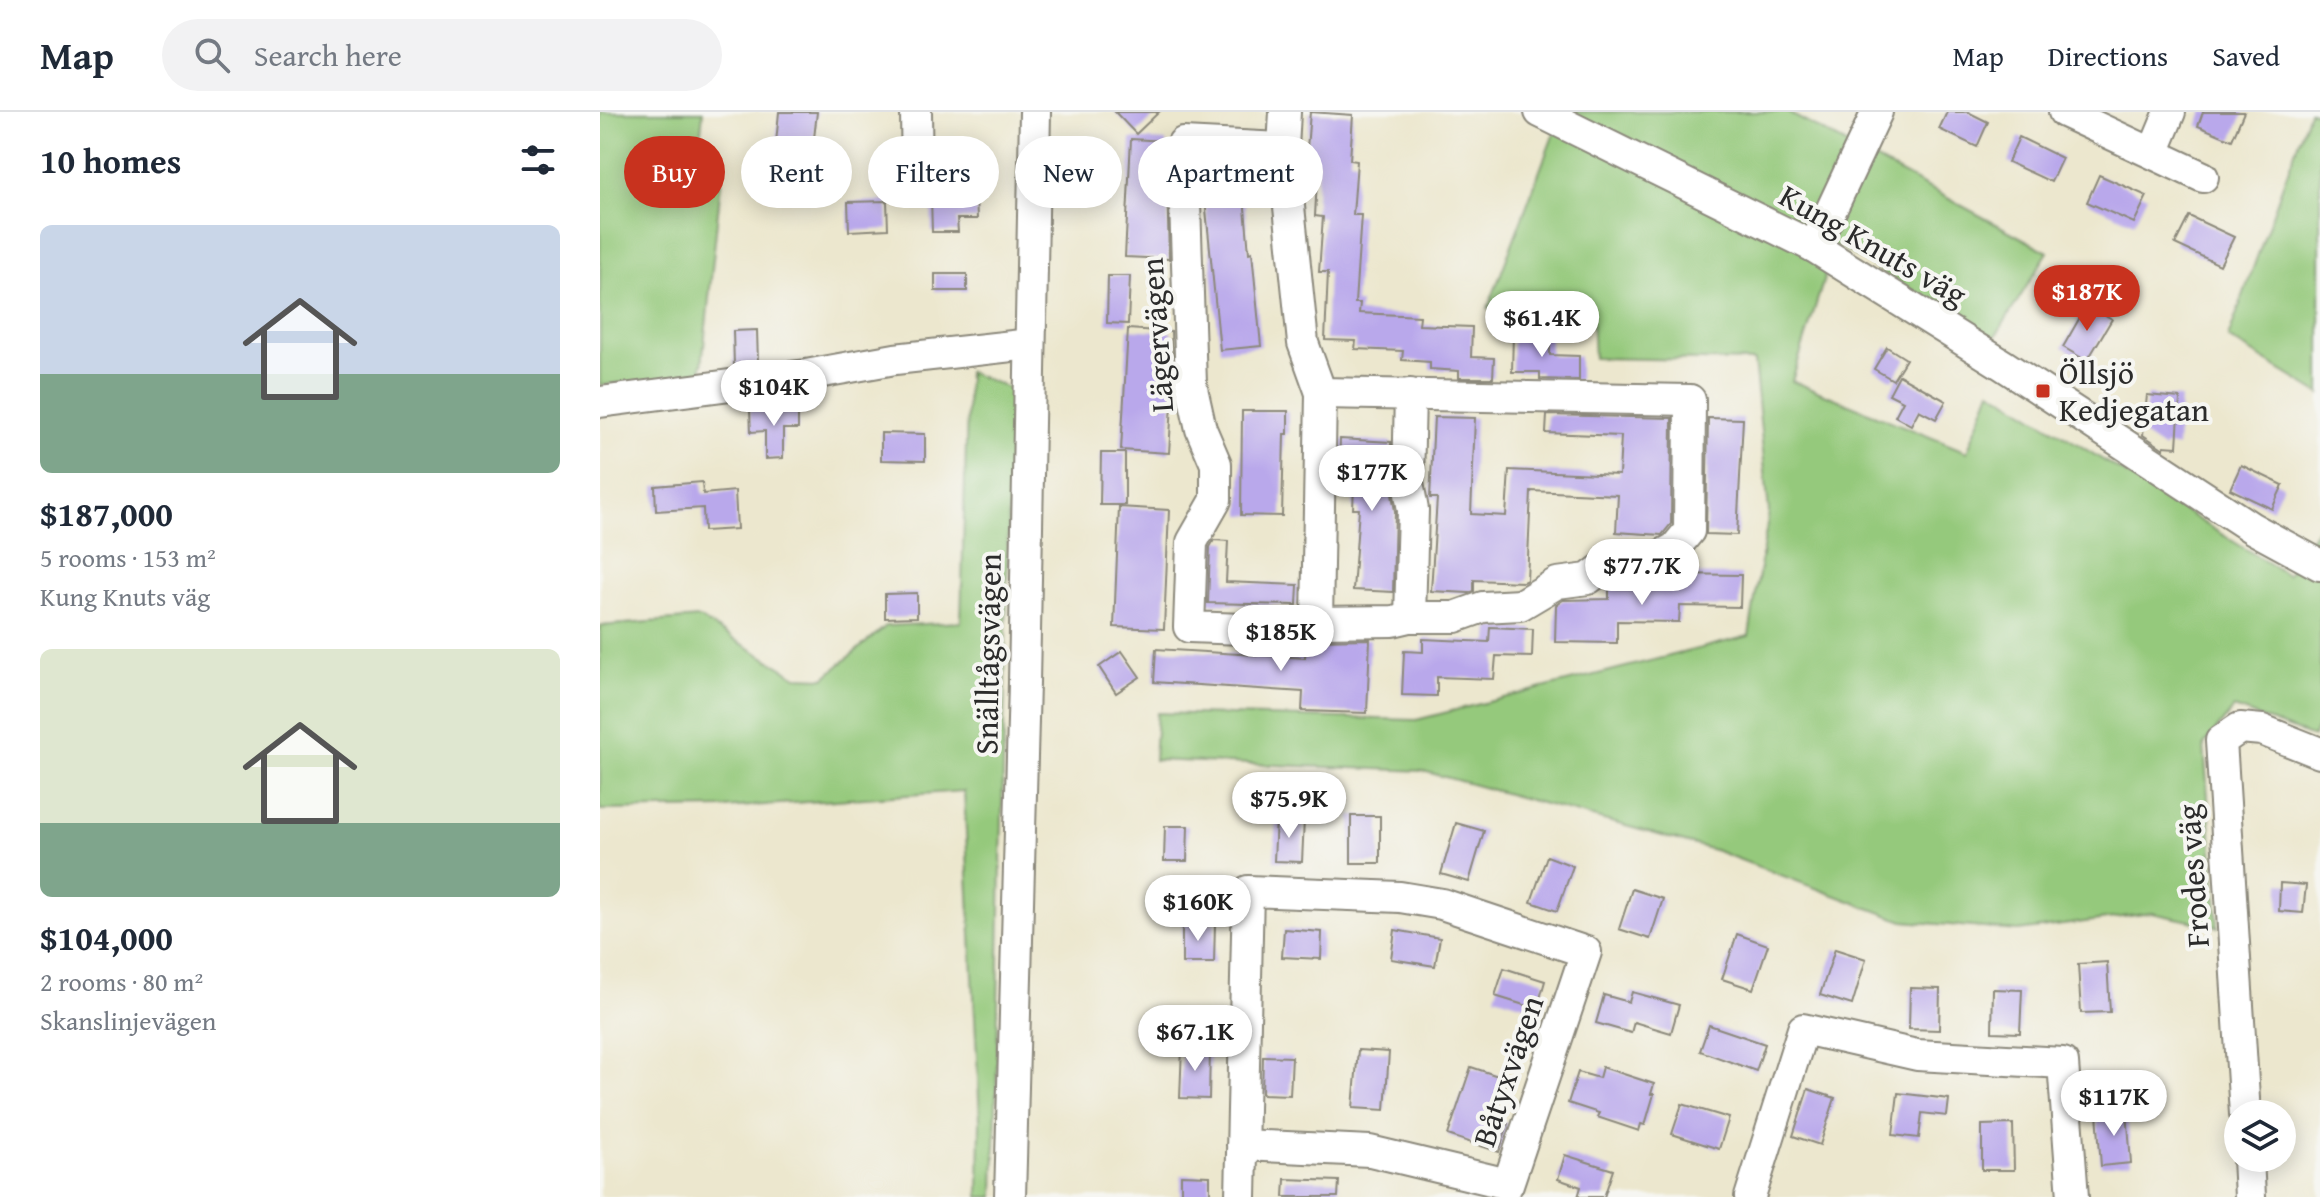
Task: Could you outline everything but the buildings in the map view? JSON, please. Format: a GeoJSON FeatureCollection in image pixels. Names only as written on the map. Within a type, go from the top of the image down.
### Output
{"type":"FeatureCollection","features":[{"type":"Feature","properties":{"kind":"street"},"geometry":{"type":"LineString","coordinates":[[916,112],[916,136]]}},
{"type":"Feature","properties":{"kind":"street","name":"Snälltågsvägen"},"geometry":{"type":"LineString","coordinates":[[1010,1197],[1035,112]]}},
{"type":"Feature","properties":{"kind":"street"},"geometry":{"type":"LineString","coordinates":[[1284,136],[1285,112]]}},
{"type":"Feature","properties":{"kind":"street","name":"Kung Knuts väg"},"geometry":{"type":"LineString","coordinates":[[1540,112],[1814,247],[2013,371],[2252,528],[2320,565]]}},
{"type":"Feature","properties":{"kind":"street"},"geometry":{"type":"LineString","coordinates":[[1814,247],[1877,112]]}},
{"type":"Feature","properties":{"kind":"street"},"geometry":{"type":"LineString","coordinates":[[2064,112],[2203,177]]}},
{"type":"Feature","properties":{"kind":"street"},"geometry":{"type":"LineString","coordinates":[[2153,153],[2170,112]]}},
{"type":"Feature","properties":{"kind":"street","name":"Lägervägen"},"geometry":{"type":"LineString","coordinates":[[1185,208],[1191,384],[1201,429],[1216,464],[1216,500],[1192,542],[1189,627],[1271,630],[1317,622],[1455,617],[1483,607],[1520,605],[1557,583],[1588,579],[1608,564],[1640,567],[1675,548],[1689,531],[1690,400],[1321,393]]}},
{"type":"Feature","properties":{"kind":"street"},"geometry":{"type":"LineString","coordinates":[[1289,208],[1303,343],[1321,393],[1317,622]]}},
{"type":"Feature","properties":{"kind":"street"},"geometry":{"type":"LineString","coordinates":[[600,402],[806,375],[895,359],[1030,344]]}},
{"type":"Feature","properties":{"kind":"street"},"geometry":{"type":"LineString","coordinates":[[1410,394],[1408,483],[1413,510],[1410,617]]}},
{"type":"Feature","properties":{"kind":"street","name":"Frodes väg"},"geometry":{"type":"LineString","coordinates":[[2244,1100],[2221,741],[2240,728],[2262,730],[2320,753]]}},
{"type":"Feature","properties":{"kind":"street","name":"Båtyxvägen"},"geometry":{"type":"LineString","coordinates":[[1248,891],[1400,897],[1442,904],[1586,952],[1508,1184],[1370,1151],[1242,1145],[1248,891]]}},
{"type":"Feature","properties":{"kind":"street"},"geometry":{"type":"LineString","coordinates":[[1750,1197],[1803,1029],[1917,1055],[2063,1063],[2073,1197]]}},
{"type":"Feature","properties":{"kind":"street"},"geometry":{"type":"LineString","coordinates":[[1241,1197],[1242,1145]]}},
{"type":"Feature","properties":{"kind":"street"},"geometry":{"type":"LineString","coordinates":[[2249,1172],[2250,1197]]}},
{"type":"Feature","properties":{"kind":"green space"},"geometry":{"type":"Polygon","coordinates":[[[600,112],[703,112],[700,136],[624,136],[624,208],[718,208],[701,375],[600,385],[600,112]]]}},
{"type":"Feature","properties":{"kind":"green space"},"geometry":{"type":"Polygon","coordinates":[[[1562,112],[1787,112],[2048,252],[1994,339],[1835,244],[1792,381],[1967,452],[1991,390],[2287,575],[2320,524],[2320,720],[2313,737],[2234,708],[2204,745],[2218,927],[2152,913],[2018,931],[1903,921],[1714,850],[1423,771],[1154,760],[1157,713],[1416,720],[1749,636],[1769,512],[1754,361],[1594,358],[1592,316],[1488,308],[1562,112]]]}},
{"type":"Feature","properties":{"kind":"green space"},"geometry":{"type":"Polygon","coordinates":[[[2309,112],[2320,112],[2320,394],[2228,338],[2309,112]]]}},
{"type":"Feature","properties":{"kind":"green space"},"geometry":{"type":"Polygon","coordinates":[[[968,372],[1011,389],[994,1197],[979,1197],[980,1120],[964,791],[724,808],[600,810],[600,626],[699,618],[797,677],[824,678],[886,626],[961,622],[968,372]]]}},
{"type":"Feature","properties":{"kind":"place","name":"Öllsjö Kedjegatan"},"geometry":{"type":"Point","coordinates":[2043,391]}}]}
